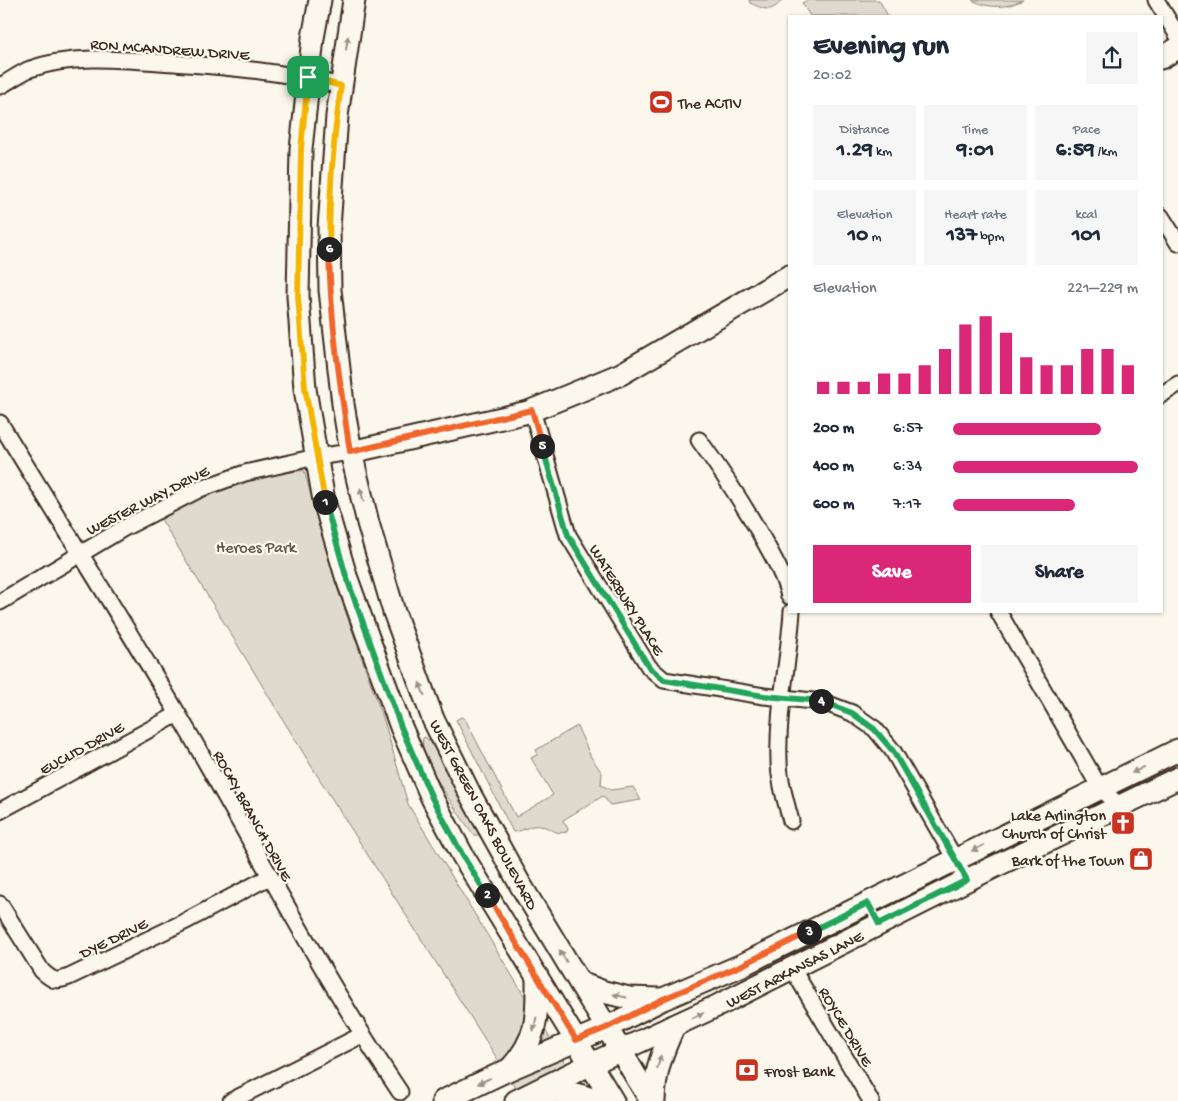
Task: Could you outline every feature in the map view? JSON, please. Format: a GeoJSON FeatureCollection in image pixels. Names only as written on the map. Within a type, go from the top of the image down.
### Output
{"type":"FeatureCollection","features":[{"type":"Feature","properties":{"kind":"main road"},"geometry":{"type":"LineString","coordinates":[[320,0],[308,77],[301,149],[298,296],[305,388],[324,501],[346,576],[401,727],[432,798],[463,856],[613,1101]]}},
{"type":"Feature","properties":{"kind":"main road","name":"WEST GREEN OAKS BOULEVARD"},"geometry":{"type":"LineString","coordinates":[[354,0],[336,116],[329,228],[330,290],[350,452],[368,523],[394,612],[433,719],[471,796],[511,868],[620,1051],[653,1101]]}},
{"type":"Feature","properties":{"kind":"main road"},"geometry":{"type":"LineString","coordinates":[[1163,57],[1178,48]]}},
{"type":"Feature","properties":{"kind":"main road"},"geometry":{"type":"LineString","coordinates":[[350,452],[532,410],[621,374],[788,277]]}},
{"type":"Feature","properties":{"kind":"main road"},"geometry":{"type":"LineString","coordinates":[[401,727],[433,719]]}},
{"type":"Feature","properties":{"kind":"main road","name":"WEST ARKANSAS LANE"},"geometry":{"type":"LineString","coordinates":[[443,1101],[510,1069],[606,1028],[663,999],[740,966],[1178,750]]}},
{"type":"Feature","properties":{"kind":"main road","name":"WEST ARKANSAS LANE"},"geometry":{"type":"LineString","coordinates":[[521,1098],[719,1005],[967,880],[1178,778]]}},
{"type":"Feature","properties":{"kind":"main road"},"geometry":{"type":"LineString","coordinates":[[868,903],[879,924]]}},
{"type":"Feature","properties":{"kind":"main road"},"geometry":{"type":"LineString","coordinates":[[510,1069],[527,1048],[533,1035],[537,1019],[537,976]]}},
{"type":"Feature","properties":{"kind":"main road"},"geometry":{"type":"LineString","coordinates":[[580,983],[604,992],[629,998],[663,999]]}},
{"type":"Feature","properties":{"kind":"main road"},"geometry":{"type":"LineString","coordinates":[[653,1101],[655,1079],[662,1052],[674,1026]]}},
{"type":"Feature","properties":{"kind":"main road"},"geometry":{"type":"LineString","coordinates":[[521,1098],[542,1093],[558,1092],[596,1101]]}},
{"type":"Feature","properties":{"kind":"street"},"geometry":{"type":"LineString","coordinates":[[1156,0],[1178,36]]}},
{"type":"Feature","properties":{"kind":"street","name":"RON MCANDREW DRIVE"},"geometry":{"type":"LineString","coordinates":[[0,86],[29,70],[62,62],[94,58],[218,67],[308,77],[341,86]]}},
{"type":"Feature","properties":{"kind":"street"},"geometry":{"type":"LineString","coordinates":[[1163,219],[1178,243]]}},
{"type":"Feature","properties":{"kind":"street"},"geometry":{"type":"LineString","coordinates":[[1163,394],[1178,384]]}},
{"type":"Feature","properties":{"kind":"street","name":"WATERBURY PLACE"},"geometry":{"type":"LineString","coordinates":[[532,410],[568,535],[649,667],[664,680],[764,696],[822,702],[852,713],[874,729],[893,751],[967,880]]}},
{"type":"Feature","properties":{"kind":"street","name":"ROCKY BRANCH DRIVE"},"geometry":{"type":"LineString","coordinates":[[0,423],[178,714],[269,877],[362,1035],[400,1092]]}},
{"type":"Feature","properties":{"kind":"street"},"geometry":{"type":"LineString","coordinates":[[699,440],[732,485],[785,580],[788,592]]}},
{"type":"Feature","properties":{"kind":"street","name":"WESTER WAY DRIVE"},"geometry":{"type":"LineString","coordinates":[[0,602],[124,528],[200,489],[245,473],[316,457],[350,452]]}},
{"type":"Feature","properties":{"kind":"street"},"geometry":{"type":"LineString","coordinates":[[791,821],[782,786],[779,762],[780,718],[792,613]]}},
{"type":"Feature","properties":{"kind":"street"},"geometry":{"type":"LineString","coordinates":[[999,613],[1100,788],[1120,806]]}},
{"type":"Feature","properties":{"kind":"street","name":"EUCLID DRIVE"},"geometry":{"type":"LineString","coordinates":[[0,811],[178,714]]}},
{"type":"Feature","properties":{"kind":"street","name":"DYE DRIVE"},"geometry":{"type":"LineString","coordinates":[[0,904],[42,971],[50,978],[58,981],[184,922],[269,877]]}},
{"type":"Feature","properties":{"kind":"street","name":"ROYCE DRIVE"},"geometry":{"type":"LineString","coordinates":[[792,968],[871,1101]]}},
{"type":"Feature","properties":{"kind":"street"},"geometry":{"type":"LineString","coordinates":[[231,1101],[362,1035]]}},
{"type":"Feature","properties":{"kind":"green space"},"geometry":{"type":"Polygon","coordinates":[[[749,0],[782,0],[771,9],[767,9],[750,3],[749,0]]]}},
{"type":"Feature","properties":{"kind":"green space"},"geometry":{"type":"Polygon","coordinates":[[[808,0],[879,0],[887,15],[809,15],[802,3],[808,0]]]}},
{"type":"Feature","properties":{"kind":"green space"},"geometry":{"type":"Polygon","coordinates":[[[972,0],[1023,0],[1011,5],[991,6],[972,0]]]}},
{"type":"Feature","properties":{"kind":"green space","name":"Heroes Park"},"geometry":{"type":"Polygon","coordinates":[[[304,470],[336,584],[385,724],[408,804],[588,1101],[524,1101],[310,764],[159,516],[197,495],[248,479],[304,470]]]}},
{"type":"Feature","properties":{"kind":"green space"},"geometry":{"type":"Polygon","coordinates":[[[461,717],[465,719],[516,817],[553,795],[531,758],[538,754],[536,750],[577,726],[591,757],[602,773],[601,785],[611,790],[633,787],[641,800],[610,805],[603,796],[563,820],[568,829],[567,832],[555,832],[536,826],[513,832],[456,720],[461,717]]]}},
{"type":"Feature","properties":{"kind":"green space"},"geometry":{"type":"Polygon","coordinates":[[[425,737],[446,766],[479,831],[479,835],[474,835],[468,827],[433,773],[423,747],[423,738],[425,737]]]}},
{"type":"Feature","properties":{"kind":"place","name":"The ACTIV"},"geometry":{"type":"Point","coordinates":[661,102]}},
{"type":"Feature","properties":{"kind":"place","name":"Lake Arlington Church of Christ"},"geometry":{"type":"Point","coordinates":[1123,823]}},
{"type":"Feature","properties":{"kind":"place","name":"Bark of the Town"},"geometry":{"type":"Point","coordinates":[1141,859]}},
{"type":"Feature","properties":{"kind":"place","name":"Frost Bank"},"geometry":{"type":"Point","coordinates":[747,1070]}},
{"type":"Feature","properties":{"kind":"route"},"geometry":{"type":"LineString","coordinates":[[308,77],[341,86],[336,116],[329,228],[330,290],[350,452],[532,410],[568,535],[584,564],[639,648],[649,667],[664,680],[764,696],[822,702],[852,713],[874,729],[893,751],[967,880],[879,924],[868,903],[740,966],[663,999],[606,1028],[576,1040],[463,856],[432,798],[401,727],[369,640],[346,576],[324,501],[305,388],[298,296],[301,149],[308,77]]}}]}
